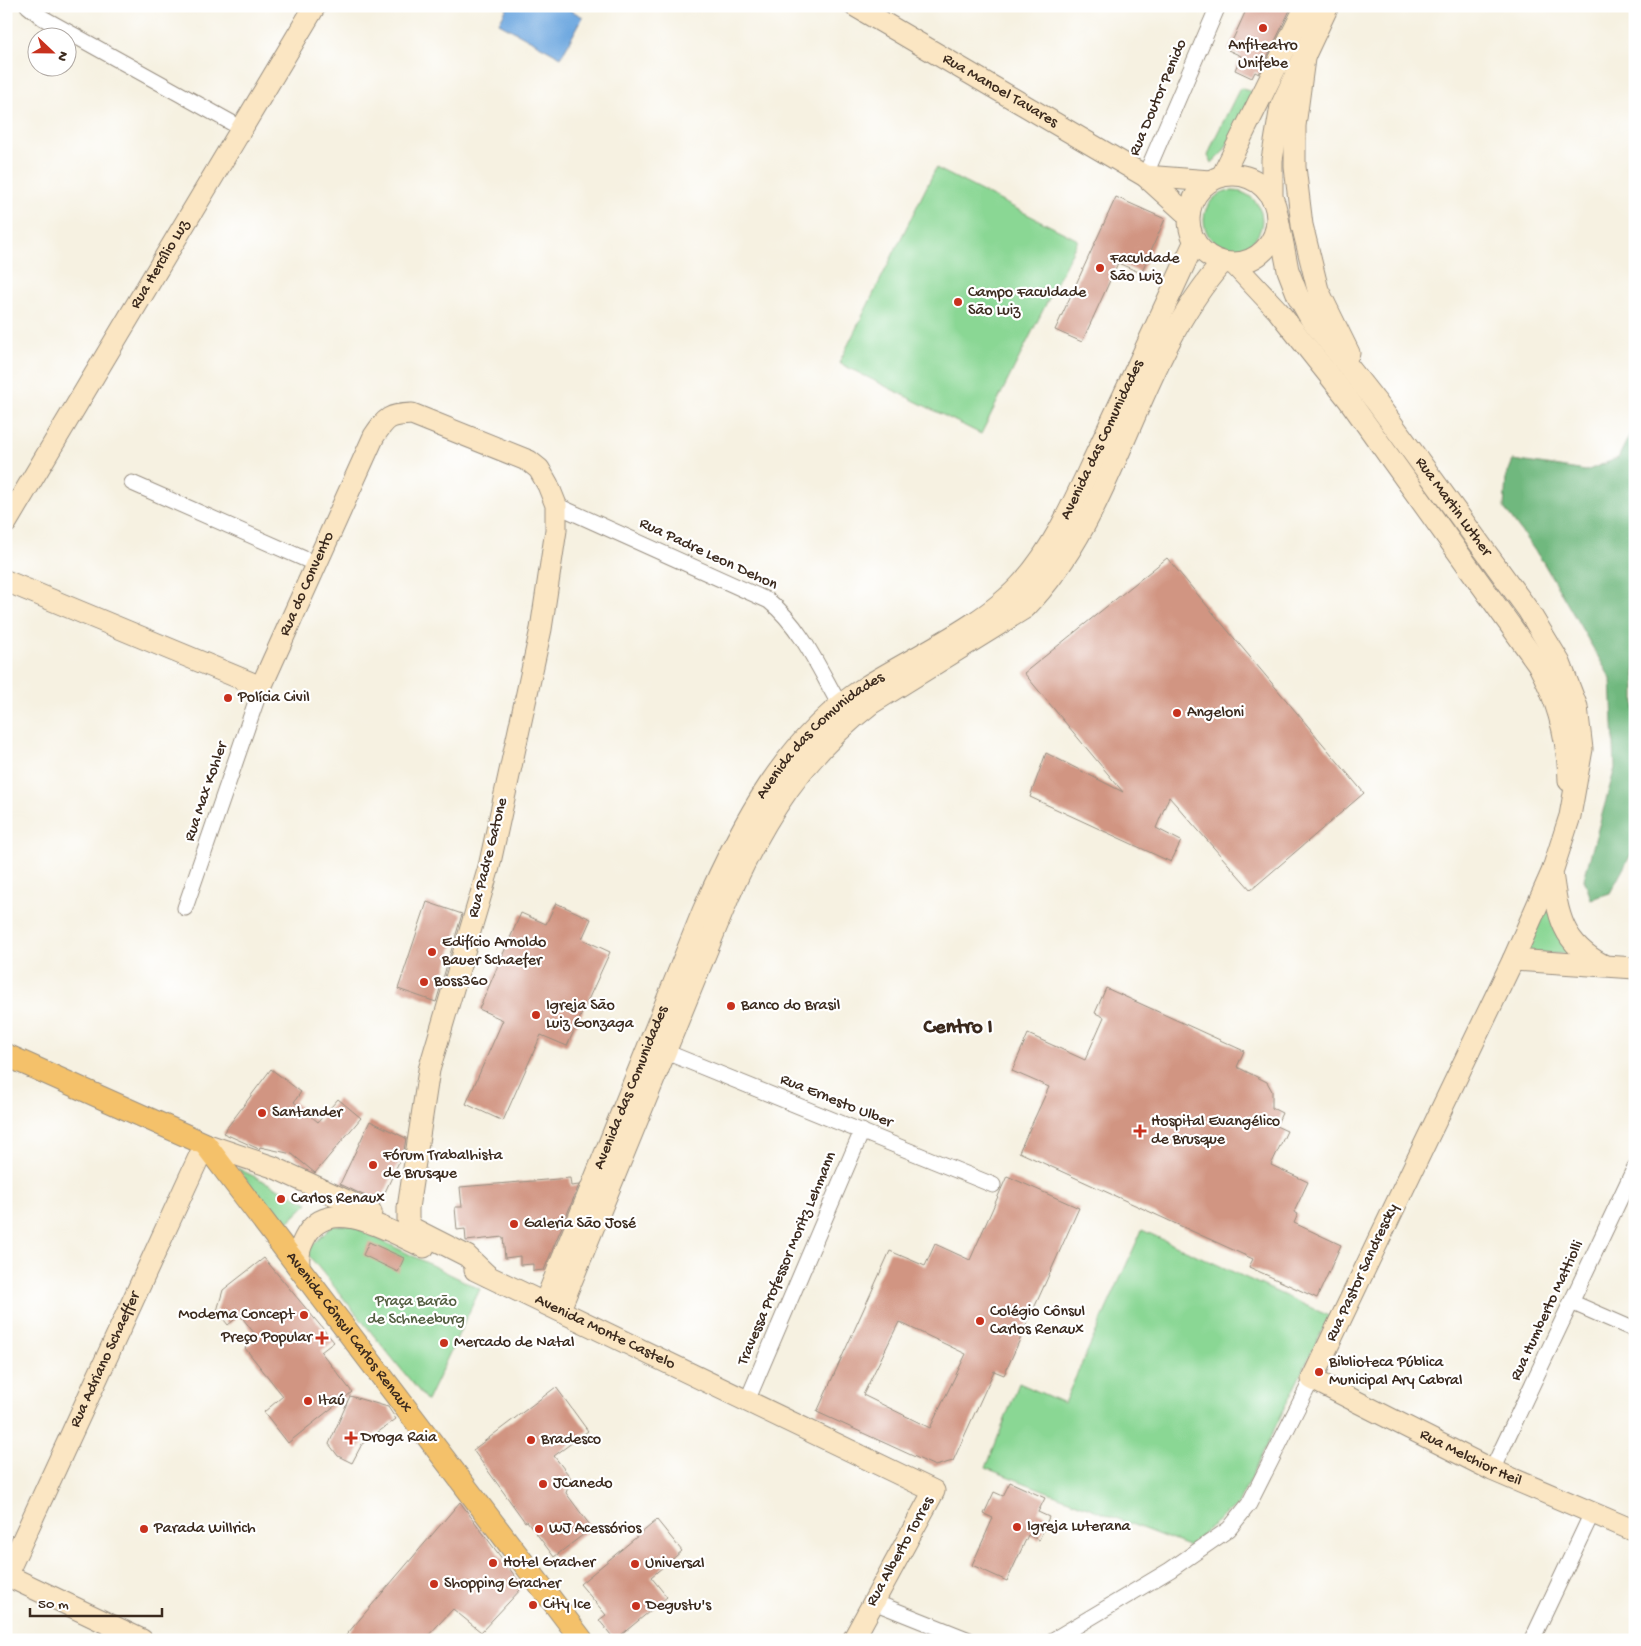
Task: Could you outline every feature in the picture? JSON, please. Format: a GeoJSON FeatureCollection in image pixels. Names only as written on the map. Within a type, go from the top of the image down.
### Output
{"type":"FeatureCollection","features":[{"type":"Feature","properties":{"kind":"main road","name":"Rua Hercílio Luz"},"geometry":{"type":"LineString","coordinates":[[6,522],[315,6]]}},
{"type":"Feature","properties":{"kind":"main road","name":"Rua Manoel Tavares"},"geometry":{"type":"LineString","coordinates":[[855,6],[1145,176],[1188,215]]}},
{"type":"Feature","properties":{"kind":"main road"},"geometry":{"type":"LineString","coordinates":[[1216,178],[1306,6]]}},
{"type":"Feature","properties":{"kind":"main road"},"geometry":{"type":"LineString","coordinates":[[1275,206],[1264,187],[1251,179],[1237,175],[1216,178],[1199,190],[1192,201],[1188,215],[1189,230],[1194,243],[1202,252],[1228,263],[1249,261],[1262,253],[1274,235],[1275,206],[1272,160],[1281,106],[1328,6]]}},
{"type":"Feature","properties":{"kind":"main road"},"geometry":{"type":"LineString","coordinates":[[1306,51],[1295,126],[1295,167],[1302,225],[1310,262],[1328,312],[1377,403]]}},
{"type":"Feature","properties":{"kind":"main road","name":"Rua Manoel Tavares"},"geometry":{"type":"LineString","coordinates":[[1145,176],[1216,178]]}},
{"type":"Feature","properties":{"kind":"main road","name":"Rua Martin Luther"},"geometry":{"type":"LineString","coordinates":[[1275,206],[1288,270],[1298,296],[1322,335],[1377,403],[1528,610],[1560,663],[1577,708],[1582,742],[1578,778],[1570,816],[1552,872],[1513,960]]}},
{"type":"Feature","properties":{"kind":"main road","name":"Avenida das Comunidades"},"geometry":{"type":"LineString","coordinates":[[553,1306],[721,892],[735,862],[770,799],[813,756],[844,713],[878,698],[1025,608],[1060,567],[1079,536],[1113,440],[1162,336],[1194,243]]}},
{"type":"Feature","properties":{"kind":"main road","name":"Rua Martin Luther"},"geometry":{"type":"LineString","coordinates":[[1228,263],[1278,311],[1348,399],[1538,664],[1554,696],[1565,734],[1569,767],[1570,816]]}},
{"type":"Feature","properties":{"kind":"main road","name":"Avenida das Comunidades"},"geometry":{"type":"LineString","coordinates":[[1162,336],[1228,263]]}},
{"type":"Feature","properties":{"kind":"main road","name":"Rua do Convento"},"geometry":{"type":"LineString","coordinates":[[261,688],[374,436],[385,420],[394,415],[412,414],[529,461],[539,470],[548,485],[556,505]]}},
{"type":"Feature","properties":{"kind":"main road","name":"Rua Padre Gatone"},"geometry":{"type":"LineString","coordinates":[[408,1208],[429,1070],[489,866],[541,630],[552,569],[556,505]]}},
{"type":"Feature","properties":{"kind":"main road"},"geometry":{"type":"LineString","coordinates":[[6,581],[261,688]]}},
{"type":"Feature","properties":{"kind":"main road","name":"Rua Martin Luther"},"geometry":{"type":"LineString","coordinates":[[1552,872],[1556,900],[1568,935],[1578,949],[1606,966]]}},
{"type":"Feature","properties":{"kind":"main road"},"geometry":{"type":"LineString","coordinates":[[1513,960],[1635,968]]}},
{"type":"Feature","properties":{"kind":"main road","name":"Rua Pastor Sandrescky"},"geometry":{"type":"LineString","coordinates":[[1312,1379],[1513,960]]}},
{"type":"Feature","properties":{"kind":"main road"},"geometry":{"type":"LineString","coordinates":[[6,1055],[205,1144],[273,1167],[390,1222],[399,1220],[408,1208]]}},
{"type":"Feature","properties":{"kind":"main road","name":"Avenida Cônsul Carlos Renaux"},"geometry":{"type":"LineString","coordinates":[[205,1144],[582,1640]]}},
{"type":"Feature","properties":{"kind":"main road","name":"Rua Adriano Schaeffer"},"geometry":{"type":"LineString","coordinates":[[6,1575],[205,1144]]}},
{"type":"Feature","properties":{"kind":"main road"},"geometry":{"type":"LineString","coordinates":[[408,1208],[408,1220],[412,1228],[467,1256],[488,1276]]}},
{"type":"Feature","properties":{"kind":"main road","name":"Avenida Monte Castelo"},"geometry":{"type":"LineString","coordinates":[[299,1266],[298,1251],[311,1229],[318,1221],[332,1215],[342,1215],[397,1235],[553,1306],[611,1336],[934,1491]]}},
{"type":"Feature","properties":{"kind":"main road","name":"Rua Melchior Heil"},"geometry":{"type":"LineString","coordinates":[[1312,1379],[1492,1470],[1635,1531]]}},
{"type":"Feature","properties":{"kind":"main road","name":"Rua Alberto Torres"},"geometry":{"type":"LineString","coordinates":[[853,1640],[934,1491]]}},
{"type":"Feature","properties":{"kind":"main road"},"geometry":{"type":"LineString","coordinates":[[6,1575],[142,1640]]}},
{"type":"Feature","properties":{"kind":"street"},"geometry":{"type":"LineString","coordinates":[[28,6],[43,18],[241,128]]}},
{"type":"Feature","properties":{"kind":"street","name":"Rua Doutor Penido"},"geometry":{"type":"LineString","coordinates":[[1145,176],[1218,6]]}},
{"type":"Feature","properties":{"kind":"street"},"geometry":{"type":"LineString","coordinates":[[132,483],[316,564]]}},
{"type":"Feature","properties":{"kind":"street","name":"Rua Padre Leon Dehon"},"geometry":{"type":"LineString","coordinates":[[556,505],[769,601],[783,612],[793,626],[844,713]]}},
{"type":"Feature","properties":{"kind":"street","name":"Rua Max Kohler"},"geometry":{"type":"LineString","coordinates":[[185,908],[261,688]]}},
{"type":"Feature","properties":{"kind":"street","name":"Rua Ernesto Ulber"},"geometry":{"type":"LineString","coordinates":[[658,1049],[993,1185]]}},
{"type":"Feature","properties":{"kind":"street","name":"Travessa Professor Moritz Lehmann"},"geometry":{"type":"LineString","coordinates":[[747,1401],[862,1131]]}},
{"type":"Feature","properties":{"kind":"street","name":"Rua Humberto Mattiolli"},"geometry":{"type":"LineString","coordinates":[[1492,1470],[1635,1167]]}},
{"type":"Feature","properties":{"kind":"street"},"geometry":{"type":"LineString","coordinates":[[1571,1302],[1635,1330]]}},
{"type":"Feature","properties":{"kind":"street","name":"Rua Pastor Sandrescky"},"geometry":{"type":"LineString","coordinates":[[1053,1640],[1073,1630],[1170,1570],[1229,1529],[1249,1504],[1312,1379]]}},
{"type":"Feature","properties":{"kind":"street"},"geometry":{"type":"LineString","coordinates":[[1532,1640],[1592,1513]]}},
{"type":"Feature","properties":{"kind":"street"},"geometry":{"type":"LineString","coordinates":[[874,1602],[968,1640]]}},
{"type":"Feature","properties":{"kind":"green space"},"geometry":{"type":"Polygon","coordinates":[[[1240,88],[1255,93],[1223,152],[1212,163],[1208,156],[1240,88]]]}},
{"type":"Feature","properties":{"kind":"green space","name":"Campo Faculdade São Luiz"},"geometry":{"type":"Polygon","coordinates":[[[936,168],[1078,240],[981,434],[839,363],[936,168]]]}},
{"type":"Feature","properties":{"kind":"green space"},"geometry":{"type":"Polygon","coordinates":[[[1233,191],[1244,193],[1254,199],[1260,209],[1262,220],[1260,231],[1254,241],[1244,247],[1233,249],[1222,247],[1212,241],[1206,231],[1204,220],[1206,209],[1212,199],[1222,193],[1233,191]]]}},
{"type":"Feature","properties":{"kind":"green space"},"geometry":{"type":"Polygon","coordinates":[[[1635,424],[1635,847],[1610,893],[1591,899],[1584,879],[1615,768],[1611,679],[1543,562],[1504,508],[1506,478],[1513,460],[1586,471],[1618,458],[1635,424]]]}},
{"type":"Feature","properties":{"kind":"green space"},"geometry":{"type":"Polygon","coordinates":[[[1547,902],[1570,954],[1524,953],[1547,902]]]}},
{"type":"Feature","properties":{"kind":"green space"},"geometry":{"type":"Polygon","coordinates":[[[237,1168],[308,1203],[283,1227],[237,1168]]]}},
{"type":"Feature","properties":{"kind":"green space","name":"Praça Barão de Schneeburg"},"geometry":{"type":"Polygon","coordinates":[[[350,1225],[480,1289],[427,1401],[306,1252],[332,1226],[350,1225]]]}},
{"type":"Feature","properties":{"kind":"green space"},"geometry":{"type":"Polygon","coordinates":[[[1142,1230],[1329,1316],[1238,1504],[1188,1546],[986,1468],[1019,1383],[1064,1403],[1142,1230]]]}},
{"type":"Feature","properties":{"kind":"water"},"geometry":{"type":"Polygon","coordinates":[[[508,6],[563,6],[583,17],[561,57],[499,23],[508,6]]]}},
{"type":"Feature","properties":{"kind":"building","name":"Anfiteatro Unifebe"},"geometry":{"type":"Polygon","coordinates":[[[1248,6],[1292,6],[1259,74],[1255,72],[1252,78],[1235,70],[1241,56],[1228,50],[1248,6]]]}},
{"type":"Feature","properties":{"kind":"building","name":"Faculdade São Luiz"},"geometry":{"type":"Polygon","coordinates":[[[1116,197],[1165,219],[1141,273],[1118,263],[1082,342],[1055,330],[1116,197]]]}},
{"type":"Feature","properties":{"kind":"building","name":"Angeloni"},"geometry":{"type":"Polygon","coordinates":[[[1167,558],[1364,793],[1251,890],[1169,797],[1156,828],[1181,841],[1171,862],[1030,797],[1046,753],[1123,792],[1024,673],[1167,558]]]}},
{"type":"Feature","properties":{"kind":"building","name":"Edifício Arnoldo Bauer Schaefer"},"geometry":{"type":"Polygon","coordinates":[[[427,902],[462,914],[436,1002],[398,989],[427,902]]]}},
{"type":"Feature","properties":{"kind":"building","name":"Igreja São Luiz Gonzaga"},"geometry":{"type":"Polygon","coordinates":[[[556,903],[591,919],[582,939],[610,952],[567,1046],[541,1035],[503,1121],[466,1104],[503,1020],[479,1009],[521,913],[546,924],[556,903]]]}},
{"type":"Feature","properties":{"kind":"building","name":"Hospital Evangélico de Brusque"},"geometry":{"type":"Polygon","coordinates":[[[1106,988],[1244,1051],[1237,1067],[1267,1082],[1272,1091],[1272,1108],[1282,1113],[1276,1126],[1287,1131],[1271,1165],[1308,1182],[1294,1212],[1298,1214],[1294,1223],[1341,1245],[1317,1298],[1249,1267],[1253,1259],[1019,1152],[1049,1087],[1012,1071],[1028,1034],[1085,1060],[1104,1017],[1095,1013],[1106,988]]]}},
{"type":"Feature","properties":{"kind":"building"},"geometry":{"type":"Polygon","coordinates":[[[271,1069],[301,1092],[294,1102],[318,1122],[338,1099],[361,1118],[315,1173],[292,1154],[260,1147],[259,1149],[223,1133],[271,1069]]]}},
{"type":"Feature","properties":{"kind":"building","name":"Fórum Trabalhista de Brusque"},"geometry":{"type":"Polygon","coordinates":[[[370,1121],[406,1138],[404,1151],[380,1203],[340,1184],[370,1121]]]}},
{"type":"Feature","properties":{"kind":"building","name":"Colégio Cônsul Carlos Renaux"},"geometry":{"type":"Polygon","coordinates":[[[1007,1176],[1079,1208],[1004,1375],[994,1371],[953,1461],[935,1466],[817,1412],[890,1251],[925,1266],[935,1244],[970,1260],[1007,1176]],[[899,1322],[863,1395],[930,1428],[966,1354],[899,1322]]]}},
{"type":"Feature","properties":{"kind":"building","name":"Galeria São José"},"geometry":{"type":"Polygon","coordinates":[[[570,1178],[571,1186],[579,1185],[544,1270],[533,1271],[533,1264],[520,1265],[520,1256],[505,1258],[503,1237],[466,1241],[465,1229],[457,1230],[455,1207],[462,1207],[460,1187],[570,1178]]]}},
{"type":"Feature","properties":{"kind":"building"},"geometry":{"type":"Polygon","coordinates":[[[369,1242],[404,1258],[398,1272],[363,1255],[369,1242]]]}},
{"type":"Feature","properties":{"kind":"building"},"geometry":{"type":"Polygon","coordinates":[[[264,1258],[334,1342],[321,1352],[352,1392],[288,1443],[264,1412],[283,1396],[245,1348],[258,1338],[240,1315],[228,1325],[217,1311],[223,1290],[264,1258]]]}},
{"type":"Feature","properties":{"kind":"building"},"geometry":{"type":"Polygon","coordinates":[[[556,1387],[588,1431],[554,1456],[571,1478],[566,1493],[592,1528],[554,1557],[527,1521],[525,1522],[473,1450],[556,1387]]]}},
{"type":"Feature","properties":{"kind":"building","name":"Droga Raia"},"geometry":{"type":"Polygon","coordinates":[[[350,1396],[388,1407],[396,1419],[362,1444],[352,1463],[338,1456],[329,1444],[350,1396]]]}},
{"type":"Feature","properties":{"kind":"building","name":"Igreja Luterana"},"geometry":{"type":"Polygon","coordinates":[[[1010,1482],[1045,1498],[1038,1512],[1049,1517],[1039,1540],[1028,1535],[1007,1581],[972,1565],[993,1518],[984,1514],[994,1492],[1003,1496],[1010,1482]]]}},
{"type":"Feature","properties":{"kind":"building","name":"Shopping Gracher"},"geometry":{"type":"Polygon","coordinates":[[[460,1502],[523,1587],[481,1632],[453,1609],[424,1640],[342,1640],[460,1502]]]}},
{"type":"Feature","properties":{"kind":"building","name":"Universal"},"geometry":{"type":"Polygon","coordinates":[[[657,1520],[682,1551],[651,1577],[667,1597],[615,1640],[599,1620],[606,1615],[580,1584],[657,1520]]]}},
{"type":"Feature","properties":{"kind":"place","name":"Anfiteatro Unifebe"},"geometry":{"type":"Point","coordinates":[1263,28]}},
{"type":"Feature","properties":{"kind":"place","name":"Faculdade São Luiz"},"geometry":{"type":"Point","coordinates":[1100,268]}},
{"type":"Feature","properties":{"kind":"place","name":"Campo Faculdade São Luiz"},"geometry":{"type":"Point","coordinates":[958,302]}},
{"type":"Feature","properties":{"kind":"place","name":"Polícia Civil"},"geometry":{"type":"Point","coordinates":[228,698]}},
{"type":"Feature","properties":{"kind":"place","name":"Angeloni"},"geometry":{"type":"Point","coordinates":[1177,713]}},
{"type":"Feature","properties":{"kind":"place","name":"Edifício Arnoldo Bauer Schaefer"},"geometry":{"type":"Point","coordinates":[432,952]}},
{"type":"Feature","properties":{"kind":"place","name":"Boss360"},"geometry":{"type":"Point","coordinates":[424,982]}},
{"type":"Feature","properties":{"kind":"place","name":"Banco do Brasil"},"geometry":{"type":"Point","coordinates":[731,1006]}},
{"type":"Feature","properties":{"kind":"place","name":"Igreja São Luiz Gonzaga"},"geometry":{"type":"Point","coordinates":[536,1015]}},
{"type":"Feature","properties":{"kind":"place","name":"Santander"},"geometry":{"type":"Point","coordinates":[262,1113]}},
{"type":"Feature","properties":{"kind":"place","name":"Hospital Evangélico de Brusque"},"geometry":{"type":"Point","coordinates":[1140,1131]}},
{"type":"Feature","properties":{"kind":"place","name":"Fórum Trabalhista de Brusque"},"geometry":{"type":"Point","coordinates":[373,1165]}},
{"type":"Feature","properties":{"kind":"place","name":"Carlos Renaux"},"geometry":{"type":"Point","coordinates":[281,1199]}},
{"type":"Feature","properties":{"kind":"place","name":"Galeria São José"},"geometry":{"type":"Point","coordinates":[514,1224]}},
{"type":"Feature","properties":{"kind":"place","name":"Moderna Concept"},"geometry":{"type":"Point","coordinates":[304,1315]}},
{"type":"Feature","properties":{"kind":"place","name":"Colégio Cônsul Carlos Renaux"},"geometry":{"type":"Point","coordinates":[980,1321]}},
{"type":"Feature","properties":{"kind":"place","name":"Preço Popular"},"geometry":{"type":"Point","coordinates":[322,1338]}},
{"type":"Feature","properties":{"kind":"place","name":"Mercado de Natal"},"geometry":{"type":"Point","coordinates":[444,1343]}},
{"type":"Feature","properties":{"kind":"place","name":"Biblioteca Pública Municipal Ary Cabral"},"geometry":{"type":"Point","coordinates":[1319,1372]}},
{"type":"Feature","properties":{"kind":"place","name":"Itaú"},"geometry":{"type":"Point","coordinates":[308,1401]}},
{"type":"Feature","properties":{"kind":"place","name":"Droga Raia"},"geometry":{"type":"Point","coordinates":[351,1438]}},
{"type":"Feature","properties":{"kind":"place","name":"Bradesco"},"geometry":{"type":"Point","coordinates":[531,1440]}},
{"type":"Feature","properties":{"kind":"place","name":"JCanedo"},"geometry":{"type":"Point","coordinates":[543,1484]}},
{"type":"Feature","properties":{"kind":"place","name":"Igreja Luterana"},"geometry":{"type":"Point","coordinates":[1017,1527]}},
{"type":"Feature","properties":{"kind":"place","name":"Parada Willrich"},"geometry":{"type":"Point","coordinates":[144,1529]}},
{"type":"Feature","properties":{"kind":"place","name":"WJ Acessórios"},"geometry":{"type":"Point","coordinates":[539,1529]}},
{"type":"Feature","properties":{"kind":"place","name":"Hotel Gracher"},"geometry":{"type":"Point","coordinates":[493,1563]}},
{"type":"Feature","properties":{"kind":"place","name":"Universal"},"geometry":{"type":"Point","coordinates":[635,1564]}},
{"type":"Feature","properties":{"kind":"place","name":"Shopping Gracher"},"geometry":{"type":"Point","coordinates":[434,1584]}},
{"type":"Feature","properties":{"kind":"place","name":"City Ice"},"geometry":{"type":"Point","coordinates":[533,1605]}},
{"type":"Feature","properties":{"kind":"place","name":"Degustu's"},"geometry":{"type":"Point","coordinates":[636,1606]}},
{"type":"Feature","properties":{"kind":"district","name":"Centro I"},"geometry":{"type":"Point","coordinates":[958,1028]}}]}
